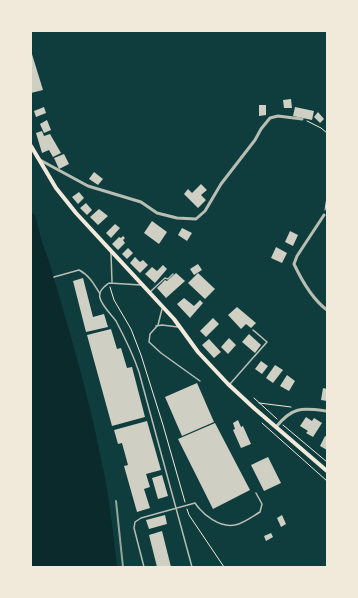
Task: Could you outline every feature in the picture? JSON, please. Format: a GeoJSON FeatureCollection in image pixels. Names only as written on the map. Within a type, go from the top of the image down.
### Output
{"type":"FeatureCollection","features":[{"type":"Feature","properties":{"kind":"main road"},"geometry":{"type":"LineString","coordinates":[[31,146],[56,188],[111,251],[144,285],[180,327],[198,352],[229,384],[327,471]]}},
{"type":"Feature","properties":{"kind":"street"},"geometry":{"type":"LineString","coordinates":[[39,160],[88,186],[141,202],[157,213],[178,218],[196,219],[205,212],[221,184],[255,140],[260,129],[270,118],[278,116],[302,119]]}},
{"type":"Feature","properties":{"kind":"street"},"geometry":{"type":"LineString","coordinates":[[324,215],[297,256],[294,264],[303,283],[321,306],[327,310]]}},
{"type":"Feature","properties":{"kind":"street"},"geometry":{"type":"LineString","coordinates":[[276,427],[294,410],[301,408],[327,411]]}},
{"type":"Feature","properties":{"kind":"lane"},"geometry":{"type":"LineString","coordinates":[[111,251],[112,282]]}},
{"type":"Feature","properties":{"kind":"lane"},"geometry":{"type":"LineString","coordinates":[[54,277],[79,270],[84,272],[91,279],[100,294],[102,302],[114,319],[131,350],[141,379],[192,567]]}},
{"type":"Feature","properties":{"kind":"lane"},"geometry":{"type":"LineString","coordinates":[[150,292],[173,274]]}},
{"type":"Feature","properties":{"kind":"lane"},"geometry":{"type":"LineString","coordinates":[[100,294],[103,288],[112,282],[131,285],[144,285]]}},
{"type":"Feature","properties":{"kind":"lane"},"geometry":{"type":"LineString","coordinates":[[163,307],[156,326],[150,334],[149,342],[161,353],[200,381]]}},
{"type":"Feature","properties":{"kind":"lane"},"geometry":{"type":"LineString","coordinates":[[156,326],[162,325],[180,327]]}},
{"type":"Feature","properties":{"kind":"lane"},"geometry":{"type":"LineString","coordinates":[[229,384],[267,342],[254,330]]}},
{"type":"Feature","properties":{"kind":"lane"},"geometry":{"type":"LineString","coordinates":[[144,567],[134,528],[135,522],[142,518],[195,503],[203,514],[220,523],[235,525],[260,512],[262,504],[256,493]]}},
{"type":"Feature","properties":{"kind":"path"},"geometry":{"type":"LineString","coordinates":[[302,119],[321,128],[327,133]]}},
{"type":"Feature","properties":{"kind":"path"},"geometry":{"type":"LineString","coordinates":[[324,215],[327,197]]}},
{"type":"Feature","properties":{"kind":"path"},"geometry":{"type":"LineString","coordinates":[[112,291],[114,300],[131,329],[142,355],[189,515],[224,567]]}},
{"type":"Feature","properties":{"kind":"path"},"geometry":{"type":"LineString","coordinates":[[254,398],[327,462]]}},
{"type":"Feature","properties":{"kind":"path"},"geometry":{"type":"LineString","coordinates":[[259,403],[294,408]]}},
{"type":"Feature","properties":{"kind":"path"},"geometry":{"type":"LineString","coordinates":[[260,420],[327,481]]}},
{"type":"Feature","properties":{"kind":"water"},"geometry":{"type":"Polygon","coordinates":[[[31,212],[35,215],[49,261],[90,409],[106,486],[117,567],[31,567],[31,212]]]}},
{"type":"Feature","properties":{"kind":"building"},"geometry":{"type":"Polygon","coordinates":[[[31,51],[43,90],[31,93],[31,51]]]}},
{"type":"Feature","properties":{"kind":"building"},"geometry":{"type":"Polygon","coordinates":[[[291,99],[292,108],[284,108],[283,100],[291,99]]]}},
{"type":"Feature","properties":{"kind":"building"},"geometry":{"type":"Polygon","coordinates":[[[259,105],[266,105],[266,115],[259,116],[259,105]]]}},
{"type":"Feature","properties":{"kind":"building"},"geometry":{"type":"Polygon","coordinates":[[[44,107],[46,113],[36,117],[34,111],[44,107]]]}},
{"type":"Feature","properties":{"kind":"building"},"geometry":{"type":"Polygon","coordinates":[[[295,107],[314,111],[312,120],[293,116],[295,107]]]}},
{"type":"Feature","properties":{"kind":"building"},"geometry":{"type":"Polygon","coordinates":[[[318,112],[324,119],[320,123],[314,117],[318,112]]]}},
{"type":"Feature","properties":{"kind":"building"},"geometry":{"type":"Polygon","coordinates":[[[47,120],[51,130],[44,133],[40,124],[47,120]]]}},
{"type":"Feature","properties":{"kind":"building"},"geometry":{"type":"Polygon","coordinates":[[[42,131],[44,136],[50,134],[61,153],[53,157],[49,150],[42,153],[36,133],[42,131]]]}},
{"type":"Feature","properties":{"kind":"building"},"geometry":{"type":"Polygon","coordinates":[[[64,154],[69,164],[59,169],[54,158],[64,154]]]}},
{"type":"Feature","properties":{"kind":"building"},"geometry":{"type":"Polygon","coordinates":[[[94,172],[103,179],[98,185],[89,179],[94,172]]]}},
{"type":"Feature","properties":{"kind":"building"},"geometry":{"type":"Polygon","coordinates":[[[201,184],[207,190],[201,195],[206,200],[198,208],[184,194],[188,189],[192,193],[201,184]]]}},
{"type":"Feature","properties":{"kind":"building"},"geometry":{"type":"Polygon","coordinates":[[[79,192],[84,198],[78,204],[72,197],[79,192]]]}},
{"type":"Feature","properties":{"kind":"building"},"geometry":{"type":"Polygon","coordinates":[[[86,203],[92,210],[87,215],[80,208],[86,203]]]}},
{"type":"Feature","properties":{"kind":"building"},"geometry":{"type":"Polygon","coordinates":[[[99,209],[108,216],[98,225],[90,217],[99,209]]]}},
{"type":"Feature","properties":{"kind":"building"},"geometry":{"type":"Polygon","coordinates":[[[152,221],[167,232],[159,244],[144,233],[152,221]]]}},
{"type":"Feature","properties":{"kind":"building"},"geometry":{"type":"Polygon","coordinates":[[[115,224],[120,228],[111,238],[106,233],[115,224]]]}},
{"type":"Feature","properties":{"kind":"building"},"geometry":{"type":"Polygon","coordinates":[[[182,228],[192,233],[187,241],[178,235],[182,228]]]}},
{"type":"Feature","properties":{"kind":"building"},"geometry":{"type":"Polygon","coordinates":[[[290,231],[298,235],[293,246],[285,242],[290,231]]]}},
{"type":"Feature","properties":{"kind":"building"},"geometry":{"type":"Polygon","coordinates":[[[123,236],[125,238],[123,240],[125,243],[118,250],[112,244],[119,237],[121,238],[123,236]]]}},
{"type":"Feature","properties":{"kind":"building"},"geometry":{"type":"Polygon","coordinates":[[[276,247],[287,253],[282,263],[271,258],[276,247]]]}},
{"type":"Feature","properties":{"kind":"building"},"geometry":{"type":"Polygon","coordinates":[[[128,248],[133,253],[127,259],[122,254],[128,248]]]}},
{"type":"Feature","properties":{"kind":"building"},"geometry":{"type":"Polygon","coordinates":[[[135,257],[140,262],[143,260],[148,265],[140,273],[130,263],[135,257]]]}},
{"type":"Feature","properties":{"kind":"building"},"geometry":{"type":"Polygon","coordinates":[[[198,264],[202,270],[194,275],[190,269],[198,264]]]}},
{"type":"Feature","properties":{"kind":"building"},"geometry":{"type":"Polygon","coordinates":[[[163,265],[167,269],[155,283],[145,274],[152,267],[157,271],[163,265]]]}},
{"type":"Feature","properties":{"kind":"building"},"geometry":{"type":"Polygon","coordinates":[[[176,273],[185,281],[166,298],[157,288],[165,280],[167,281],[176,273]]]}},
{"type":"Feature","properties":{"kind":"building"},"geometry":{"type":"Polygon","coordinates":[[[198,273],[215,289],[205,299],[188,283],[198,273]]]}},
{"type":"Feature","properties":{"kind":"building"},"geometry":{"type":"Polygon","coordinates":[[[83,278],[93,317],[104,314],[108,327],[86,332],[73,281],[83,278]]]}},
{"type":"Feature","properties":{"kind":"building"},"geometry":{"type":"Polygon","coordinates":[[[184,298],[194,306],[200,300],[203,303],[190,318],[177,304],[184,298]]]}},
{"type":"Feature","properties":{"kind":"building"},"geometry":{"type":"Polygon","coordinates":[[[237,307],[256,323],[251,328],[246,324],[241,329],[228,315],[237,307]]]}},
{"type":"Feature","properties":{"kind":"building"},"geometry":{"type":"Polygon","coordinates":[[[213,318],[219,324],[206,337],[200,331],[213,318]]]}},
{"type":"Feature","properties":{"kind":"building"},"geometry":{"type":"Polygon","coordinates":[[[111,329],[117,349],[121,348],[127,368],[132,367],[145,417],[112,426],[87,335],[111,329]]]}},
{"type":"Feature","properties":{"kind":"building"},"geometry":{"type":"Polygon","coordinates":[[[249,334],[261,345],[255,353],[242,342],[249,334]]]}},
{"type":"Feature","properties":{"kind":"building"},"geometry":{"type":"Polygon","coordinates":[[[229,338],[236,345],[228,354],[221,347],[229,338]]]}},
{"type":"Feature","properties":{"kind":"building"},"geometry":{"type":"Polygon","coordinates":[[[209,339],[221,352],[214,358],[202,345],[209,339]]]}},
{"type":"Feature","properties":{"kind":"building"},"geometry":{"type":"Polygon","coordinates":[[[261,361],[268,366],[262,374],[255,369],[261,361]]]}},
{"type":"Feature","properties":{"kind":"building"},"geometry":{"type":"Polygon","coordinates":[[[275,365],[283,370],[273,383],[266,378],[275,365]]]}},
{"type":"Feature","properties":{"kind":"building"},"geometry":{"type":"Polygon","coordinates":[[[287,375],[295,381],[289,391],[280,386],[287,375]]]}},
{"type":"Feature","properties":{"kind":"building"},"geometry":{"type":"Polygon","coordinates":[[[197,383],[214,422],[182,436],[165,397],[197,383]]]}},
{"type":"Feature","properties":{"kind":"building"},"geometry":{"type":"Polygon","coordinates":[[[323,388],[327,389],[327,401],[321,400],[323,388]]]}},
{"type":"Feature","properties":{"kind":"building"},"geometry":{"type":"Polygon","coordinates":[[[306,417],[312,421],[314,418],[322,423],[313,437],[306,433],[308,431],[300,426],[306,417]]]}},
{"type":"Feature","properties":{"kind":"building"},"geometry":{"type":"Polygon","coordinates":[[[238,420],[241,427],[243,426],[251,444],[241,448],[233,430],[235,429],[233,423],[238,420]]]}},
{"type":"Feature","properties":{"kind":"building"},"geometry":{"type":"Polygon","coordinates":[[[147,421],[161,470],[146,474],[150,487],[144,489],[150,508],[137,512],[124,466],[128,465],[122,443],[118,444],[114,430],[147,421]]]}},
{"type":"Feature","properties":{"kind":"building"},"geometry":{"type":"Polygon","coordinates":[[[215,423],[250,490],[213,509],[178,439],[215,423]]]}},
{"type":"Feature","properties":{"kind":"building"},"geometry":{"type":"Polygon","coordinates":[[[325,436],[327,437],[327,450],[320,446],[325,436]]]}},
{"type":"Feature","properties":{"kind":"building"},"geometry":{"type":"Polygon","coordinates":[[[268,457],[281,483],[264,491],[251,465],[268,457]]]}},
{"type":"Feature","properties":{"kind":"building"},"geometry":{"type":"Polygon","coordinates":[[[162,475],[168,496],[158,499],[152,478],[162,475]]]}},
{"type":"Feature","properties":{"kind":"building"},"geometry":{"type":"Polygon","coordinates":[[[165,515],[167,524],[149,529],[146,520],[165,515]]]}},
{"type":"Feature","properties":{"kind":"building"},"geometry":{"type":"Polygon","coordinates":[[[282,515],[286,524],[281,527],[277,518],[282,515]]]}},
{"type":"Feature","properties":{"kind":"building"},"geometry":{"type":"Polygon","coordinates":[[[162,531],[171,567],[157,567],[149,535],[162,531]]]}},
{"type":"Feature","properties":{"kind":"building"},"geometry":{"type":"Polygon","coordinates":[[[271,533],[273,537],[266,541],[264,536],[271,533]]]}},
{"type":"Feature","properties":{"kind":"railway"},"geometry":{"type":"LineString","coordinates":[[116,501],[123,567]]}}]}
